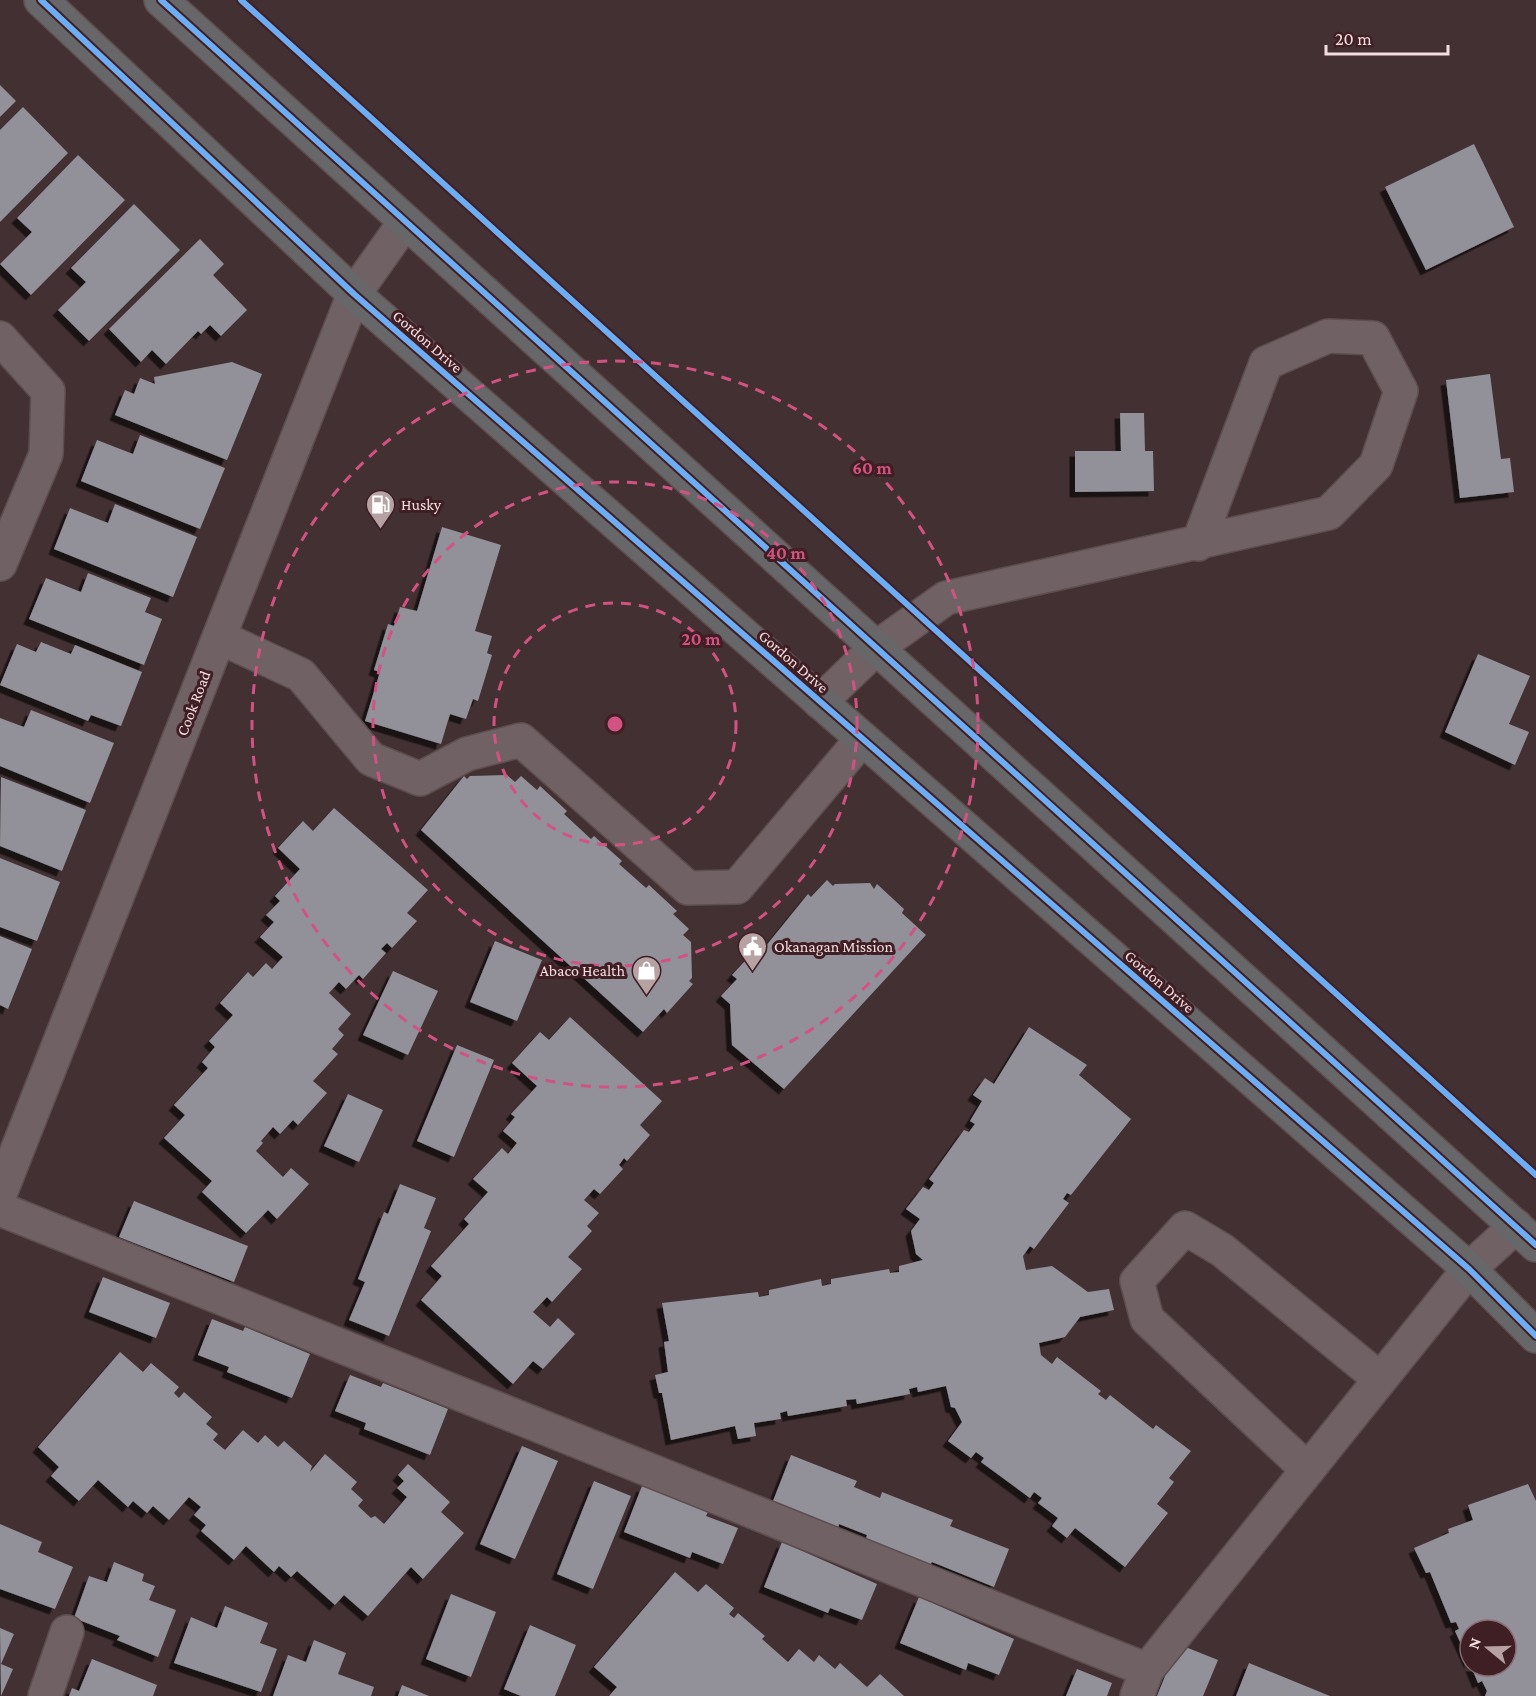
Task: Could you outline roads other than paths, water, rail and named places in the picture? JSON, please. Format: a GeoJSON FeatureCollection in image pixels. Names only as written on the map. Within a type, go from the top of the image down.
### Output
{"type":"FeatureCollection","features":[{"type":"Feature","properties":{"kind":"main road","name":"Gordon Drive"},"geometry":{"type":"LineString","coordinates":[[41,0],[354,294],[1468,1269],[1536,1336]]}},
{"type":"Feature","properties":{"kind":"main road"},"geometry":{"type":"LineString","coordinates":[[161,0],[1526,1235]]}},
{"type":"Feature","properties":{"kind":"street","name":"Cook Road"},"geometry":{"type":"LineString","coordinates":[[0,1194],[354,294],[405,222]]}},
{"type":"Feature","properties":{"kind":"street"},"geometry":{"type":"LineString","coordinates":[[820,702],[876,648],[946,598],[1198,544],[1329,513],[1376,465],[1401,391],[1372,338],[1328,336],[1266,363],[1198,544]]}},
{"type":"Feature","properties":{"kind":"street"},"geometry":{"type":"LineString","coordinates":[[0,338],[48,391],[46,454],[0,564]]}},
{"type":"Feature","properties":{"kind":"street"},"geometry":{"type":"LineString","coordinates":[[219,637],[301,675],[371,759],[420,779],[467,753],[521,740],[688,888],[737,887],[862,739]]}},
{"type":"Feature","properties":{"kind":"street"},"geometry":{"type":"LineString","coordinates":[[0,1209],[1142,1683],[1468,1269],[1526,1235]]}},
{"type":"Feature","properties":{"kind":"street"},"geometry":{"type":"LineString","coordinates":[[1308,1470],[1147,1318],[1137,1281],[1185,1228],[1222,1250],[1380,1379]]}},
{"type":"Feature","properties":{"kind":"street"},"geometry":{"type":"LineString","coordinates":[[45,1696],[67,1632]]}},
{"type":"Feature","properties":{"kind":"place","name":"Husky"},"geometry":{"type":"Point","coordinates":[380,530]}},
{"type":"Feature","properties":{"kind":"place","name":"Okanagan Mission"},"geometry":{"type":"Point","coordinates":[753,972]}},
{"type":"Feature","properties":{"kind":"place","name":"Abaco Health"},"geometry":{"type":"Point","coordinates":[646,996]}}]}
